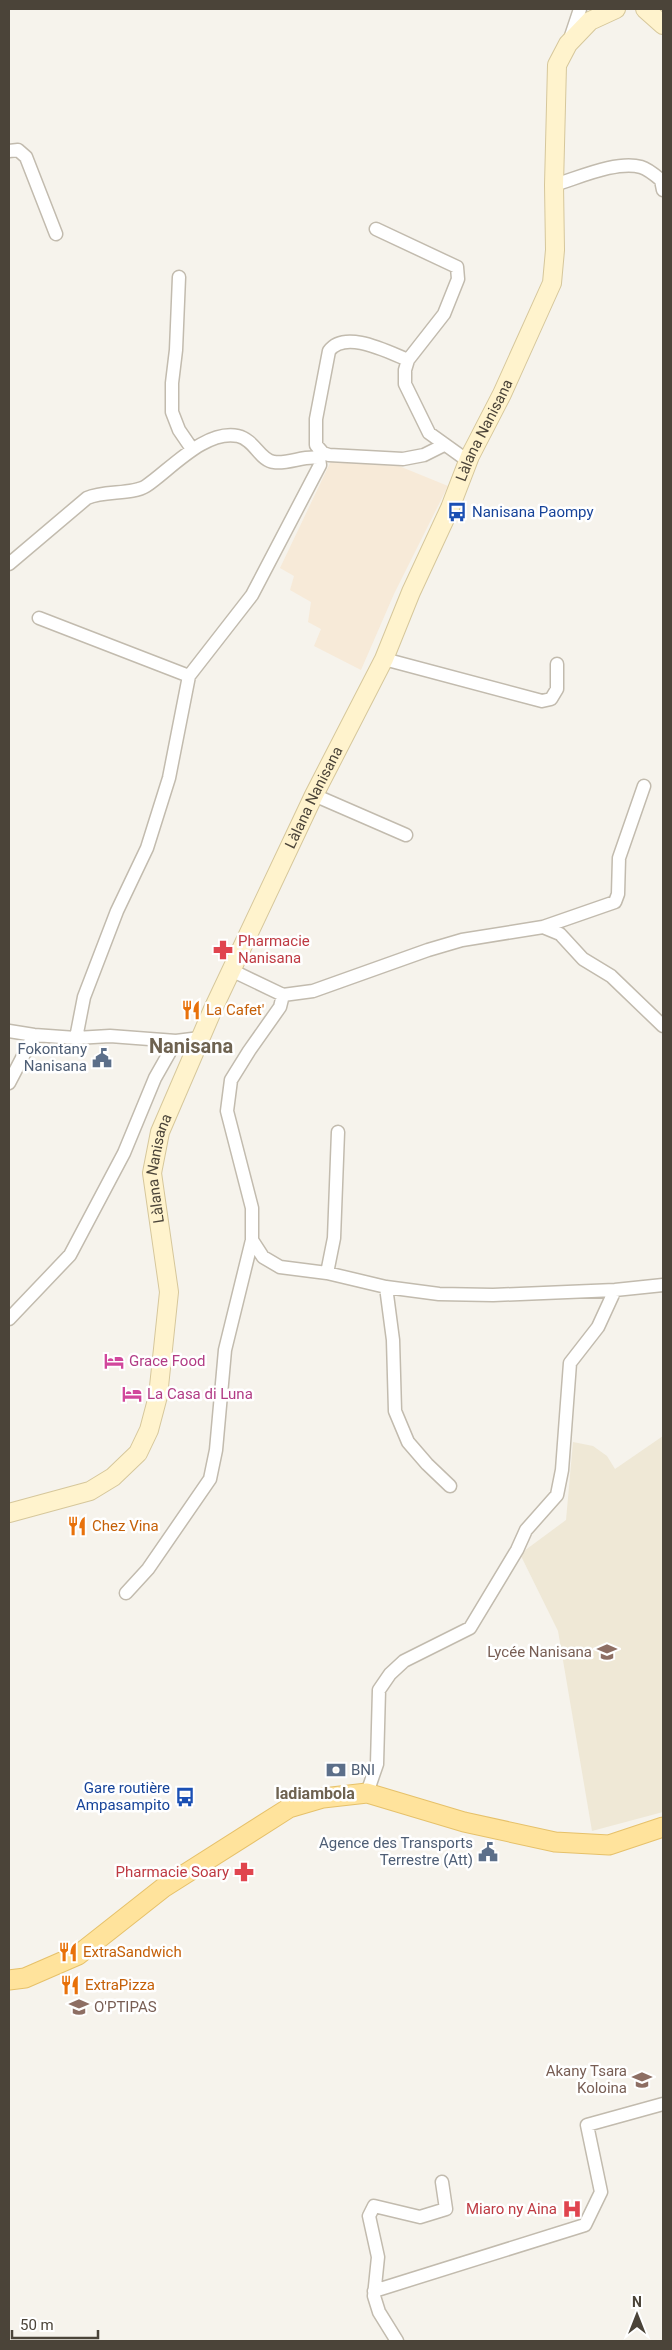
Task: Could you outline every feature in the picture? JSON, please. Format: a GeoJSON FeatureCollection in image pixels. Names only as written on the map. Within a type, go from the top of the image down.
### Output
{"type":"FeatureCollection","features":[{"type":"Feature","properties":{"kind":"main road"},"geometry":{"type":"LineString","coordinates":[[9,1980],[25,1978],[78,1955],[162,1888],[289,1808],[323,1798],[367,1794],[464,1822],[555,1842],[609,1845],[663,1827]]}},
{"type":"Feature","properties":{"kind":"street","name":"Làlana Nanisana"},"geometry":{"type":"LineString","coordinates":[[9,1513],[90,1492],[113,1477],[138,1453],[149,1430],[158,1396],[169,1292],[152,1173],[160,1132],[200,1038],[314,795],[384,659],[411,592],[450,508],[468,461],[502,394],[552,282],[555,250],[554,186],[557,65],[588,13],[616,9]]}},
{"type":"Feature","properties":{"kind":"street"},"geometry":{"type":"LineString","coordinates":[[645,9],[663,25]]}},
{"type":"Feature","properties":{"kind":"street"},"geometry":{"type":"LineString","coordinates":[[9,150],[18,150],[26,157],[56,234]]}},
{"type":"Feature","properties":{"kind":"street"},"geometry":{"type":"LineString","coordinates":[[554,186],[613,168],[630,165],[643,167],[661,180],[663,190]]}},
{"type":"Feature","properties":{"kind":"street"},"geometry":{"type":"LineString","coordinates":[[376,228],[448,261],[457,267],[458,279],[444,314],[408,360],[405,370],[405,384],[429,433],[468,461]]}},
{"type":"Feature","properties":{"kind":"street"},"geometry":{"type":"LineString","coordinates":[[179,277],[176,350],[172,383],[172,412],[179,430],[192,450]]}},
{"type":"Feature","properties":{"kind":"street"},"geometry":{"type":"LineString","coordinates":[[408,360],[356,342],[342,342],[333,346],[329,351],[316,419],[316,445],[323,454],[329,455],[403,459],[424,455],[444,445]]}},
{"type":"Feature","properties":{"kind":"street"},"geometry":{"type":"LineString","coordinates":[[9,564],[87,498],[97,494],[145,487],[192,450],[217,438],[236,435],[248,439],[268,461],[294,462],[313,457],[319,458],[320,465],[252,595],[190,676],[166,786],[147,848],[117,911],[84,997],[76,1038]]}},
{"type":"Feature","properties":{"kind":"street"},"geometry":{"type":"LineString","coordinates":[[39,618],[190,676]]}},
{"type":"Feature","properties":{"kind":"street"},"geometry":{"type":"LineString","coordinates":[[384,659],[542,701],[551,699],[556,689],[557,664]]}},
{"type":"Feature","properties":{"kind":"street"},"geometry":{"type":"LineString","coordinates":[[232,971],[283,995],[313,991],[428,950],[462,940],[508,931],[543,928],[615,902],[618,894],[619,858],[644,786]]}},
{"type":"Feature","properties":{"kind":"street"},"geometry":{"type":"LineString","coordinates":[[314,795],[406,835]]}},
{"type":"Feature","properties":{"kind":"street"},"geometry":{"type":"LineString","coordinates":[[543,928],[560,934],[584,959],[611,976],[663,1026]]}},
{"type":"Feature","properties":{"kind":"street"},"geometry":{"type":"LineString","coordinates":[[126,1594],[148,1569],[210,1479],[216,1450],[225,1350],[252,1240],[252,1208],[227,1111],[232,1080],[249,1050],[280,1007],[283,995]]}},
{"type":"Feature","properties":{"kind":"street"},"geometry":{"type":"LineString","coordinates":[[9,1031],[76,1038],[110,1036],[176,1041],[200,1038]]}},
{"type":"Feature","properties":{"kind":"street"},"geometry":{"type":"LineString","coordinates":[[9,1082],[34,1035]]}},
{"type":"Feature","properties":{"kind":"street"},"geometry":{"type":"LineString","coordinates":[[9,1319],[70,1255],[124,1153],[155,1078],[176,1041]]}},
{"type":"Feature","properties":{"kind":"street"},"geometry":{"type":"LineString","coordinates":[[327,1273],[334,1238],[338,1132]]}},
{"type":"Feature","properties":{"kind":"street"},"geometry":{"type":"LineString","coordinates":[[252,1240],[262,1257],[280,1266],[327,1273],[386,1287],[439,1294],[492,1295],[615,1290],[663,1285]]}},
{"type":"Feature","properties":{"kind":"street"},"geometry":{"type":"LineString","coordinates":[[386,1287],[393,1340],[394,1412],[408,1442],[450,1486]]}},
{"type":"Feature","properties":{"kind":"street"},"geometry":{"type":"LineString","coordinates":[[367,1794],[377,1764],[379,1690],[390,1674],[404,1661],[470,1628],[517,1550],[526,1530],[557,1495],[562,1470],[570,1363],[598,1327],[615,1290]]}},
{"type":"Feature","properties":{"kind":"street"},"geometry":{"type":"LineString","coordinates":[[374,2291],[585,2225],[601,2192],[587,2125],[663,2104]]}},
{"type":"Feature","properties":{"kind":"street"},"geometry":{"type":"LineString","coordinates":[[397,2341],[379,2312],[374,2291],[378,2257],[369,2216],[374,2206],[420,2216],[446,2209],[442,2182]]}},
{"type":"Feature","properties":{"kind":"shaded area"},"geometry":{"type":"Polygon","coordinates":[[[331,461],[385,463],[399,466],[448,486],[394,594],[361,670],[314,646],[321,629],[308,622],[311,602],[290,590],[294,576],[280,568],[331,461]]]}},
{"type":"Feature","properties":{"kind":"shaded area","name":"Lycée Nanisana"},"geometry":{"type":"Polygon","coordinates":[[[663,1436],[663,1812],[592,1831],[558,1631],[520,1554],[566,1520],[573,1442],[593,1446],[607,1456],[615,1469],[663,1436]]]}},
{"type":"Feature","properties":{"kind":"place","name":"Nanisana Paompy"},"geometry":{"type":"Point","coordinates":[457,512]}},
{"type":"Feature","properties":{"kind":"place","name":"Pharmacie Nanisana"},"geometry":{"type":"Point","coordinates":[223,950]}},
{"type":"Feature","properties":{"kind":"place","name":"La Cafet'"},"geometry":{"type":"Point","coordinates":[191,1010]}},
{"type":"Feature","properties":{"kind":"place","name":"Fokontany Nanisana"},"geometry":{"type":"Point","coordinates":[102,1058]}},
{"type":"Feature","properties":{"kind":"place","name":"Grace Food"},"geometry":{"type":"Point","coordinates":[114,1361]}},
{"type":"Feature","properties":{"kind":"place","name":"La Casa di Luna"},"geometry":{"type":"Point","coordinates":[132,1394]}},
{"type":"Feature","properties":{"kind":"place","name":"Chez Vina"},"geometry":{"type":"Point","coordinates":[77,1526]}},
{"type":"Feature","properties":{"kind":"place","name":"Lycée Nanisana"},"geometry":{"type":"Point","coordinates":[607,1652]}},
{"type":"Feature","properties":{"kind":"place","name":"BNI"},"geometry":{"type":"Point","coordinates":[336,1770]}},
{"type":"Feature","properties":{"kind":"place","name":"Gare routière Ampasampito"},"geometry":{"type":"Point","coordinates":[185,1797]}},
{"type":"Feature","properties":{"kind":"place","name":"Agence des Transports Terrestre (Att)"},"geometry":{"type":"Point","coordinates":[488,1852]}},
{"type":"Feature","properties":{"kind":"place","name":"Pharmacie Soary"},"geometry":{"type":"Point","coordinates":[244,1872]}},
{"type":"Feature","properties":{"kind":"place","name":"ExtraSandwich"},"geometry":{"type":"Point","coordinates":[68,1952]}},
{"type":"Feature","properties":{"kind":"place","name":"ExtraPizza"},"geometry":{"type":"Point","coordinates":[70,1985]}},
{"type":"Feature","properties":{"kind":"place","name":"O'PTIPAS"},"geometry":{"type":"Point","coordinates":[79,2007]}},
{"type":"Feature","properties":{"kind":"place","name":"Akany Tsara Koloina"},"geometry":{"type":"Point","coordinates":[642,2080]}},
{"type":"Feature","properties":{"kind":"place","name":"Miaro ny Aina"},"geometry":{"type":"Point","coordinates":[572,2209]}},
{"type":"Feature","properties":{"kind":"district","name":"Nanisana"},"geometry":{"type":"Point","coordinates":[191,1046]}},
{"type":"Feature","properties":{"kind":"district","name":"Iadiambola"},"geometry":{"type":"Point","coordinates":[315,1793]}}]}
